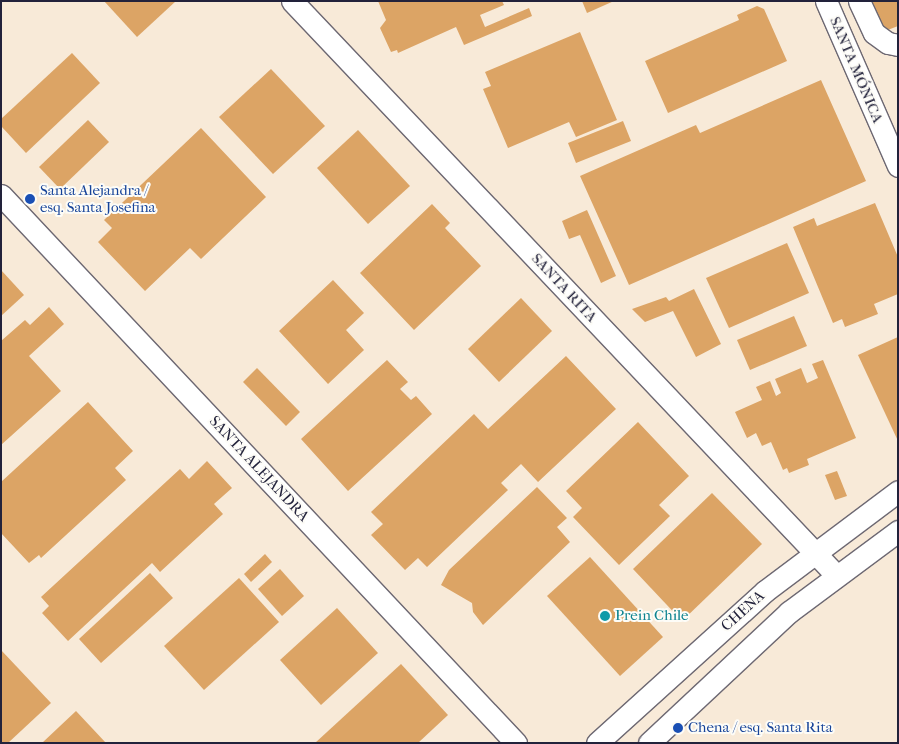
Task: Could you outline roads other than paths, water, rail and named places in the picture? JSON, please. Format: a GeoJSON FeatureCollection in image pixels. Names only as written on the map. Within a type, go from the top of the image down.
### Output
{"type":"FeatureCollection","features":[{"type":"Feature","properties":{"kind":"street","name":"SANTA RITA"},"geometry":{"type":"LineString","coordinates":[[292,1],[836,575]]}},
{"type":"Feature","properties":{"kind":"street","name":"SANTA MÓNICA"},"geometry":{"type":"LineString","coordinates":[[826,1],[898,166]]}},
{"type":"Feature","properties":{"kind":"street"},"geometry":{"type":"LineString","coordinates":[[859,1],[874,33],[888,43],[898,45]]}},
{"type":"Feature","properties":{"kind":"street","name":"SANTA ALEJANDRA"},"geometry":{"type":"LineString","coordinates":[[1,195],[516,743]]}},
{"type":"Feature","properties":{"kind":"street","name":"CHENA"},"geometry":{"type":"LineString","coordinates":[[597,743],[765,591],[814,552],[898,491]]}},
{"type":"Feature","properties":{"kind":"street","name":"CHENA"},"geometry":{"type":"LineString","coordinates":[[649,743],[761,636],[836,575],[898,531]]}},
{"type":"Feature","properties":{"kind":"place","name":"Santa Alejandra / esq. Santa Josefina"},"geometry":{"type":"Point","coordinates":[30,199]}},
{"type":"Feature","properties":{"kind":"place","name":"Prein Chile"},"geometry":{"type":"Point","coordinates":[605,616]}},
{"type":"Feature","properties":{"kind":"place","name":"Chena / esq. Santa Rita"},"geometry":{"type":"Point","coordinates":[678,728]}}]}
